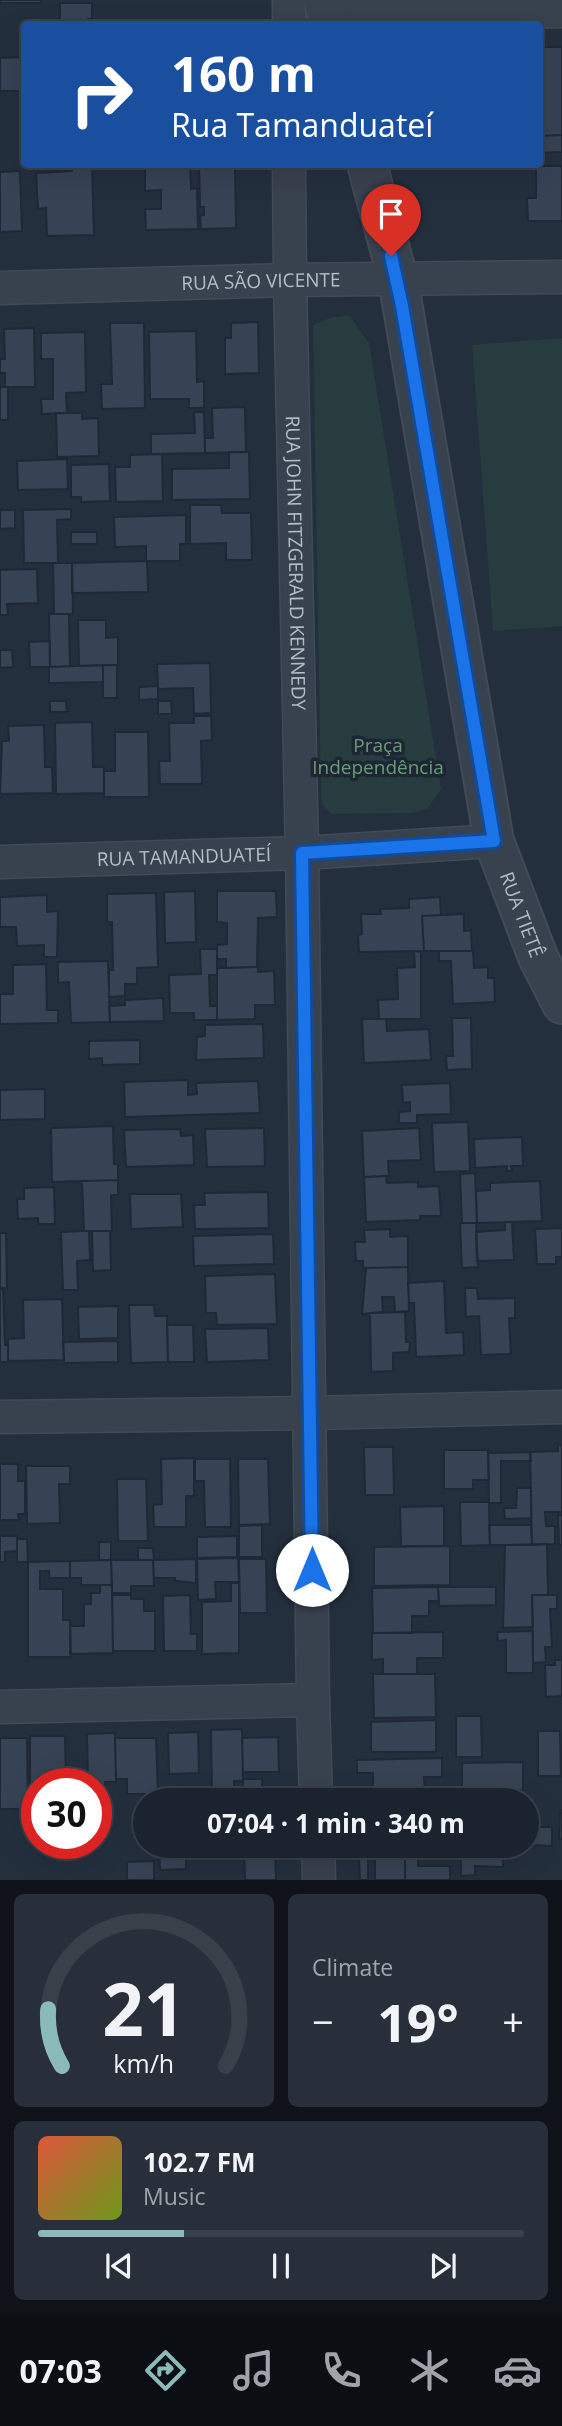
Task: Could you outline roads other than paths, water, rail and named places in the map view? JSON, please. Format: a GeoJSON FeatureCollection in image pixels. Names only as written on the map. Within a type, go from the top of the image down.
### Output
{"type":"FeatureCollection","features":[{"type":"Feature","properties":{"kind":"street"},"geometry":{"type":"LineString","coordinates":[[289,0],[289,21]]}},
{"type":"Feature","properties":{"kind":"street"},"geometry":{"type":"LineString","coordinates":[[327,13],[562,11]]}},
{"type":"Feature","properties":{"kind":"street","name":"RUA JOHN FITZGERALD KENNEDY"},"geometry":{"type":"LineString","coordinates":[[289,168],[316,1788]]}},
{"type":"Feature","properties":{"kind":"street","name":"RUA TIETÊ"},"geometry":{"type":"LineString","coordinates":[[368,168],[398,279],[494,841],[538,957],[562,1004]]}},
{"type":"Feature","properties":{"kind":"street","name":"RUA SÃO VICENTE"},"geometry":{"type":"LineString","coordinates":[[0,288],[290,280],[562,277]]}},
{"type":"Feature","properties":{"kind":"street","name":"RUA TAMANDUATEÍ"},"geometry":{"type":"LineString","coordinates":[[0,862],[302,853],[494,841]]}},
{"type":"Feature","properties":{"kind":"street"},"geometry":{"type":"LineString","coordinates":[[0,1417],[562,1407]]}},
{"type":"Feature","properties":{"kind":"street"},"geometry":{"type":"LineString","coordinates":[[0,1707],[313,1700]]}},
{"type":"Feature","properties":{"kind":"street"},"geometry":{"type":"LineString","coordinates":[[318,1858],[319,1880]]}},
{"type":"Feature","properties":{"kind":"park label","name":"Praça Independência"},"geometry":{"type":"Point","coordinates":[378,756]}}]}
